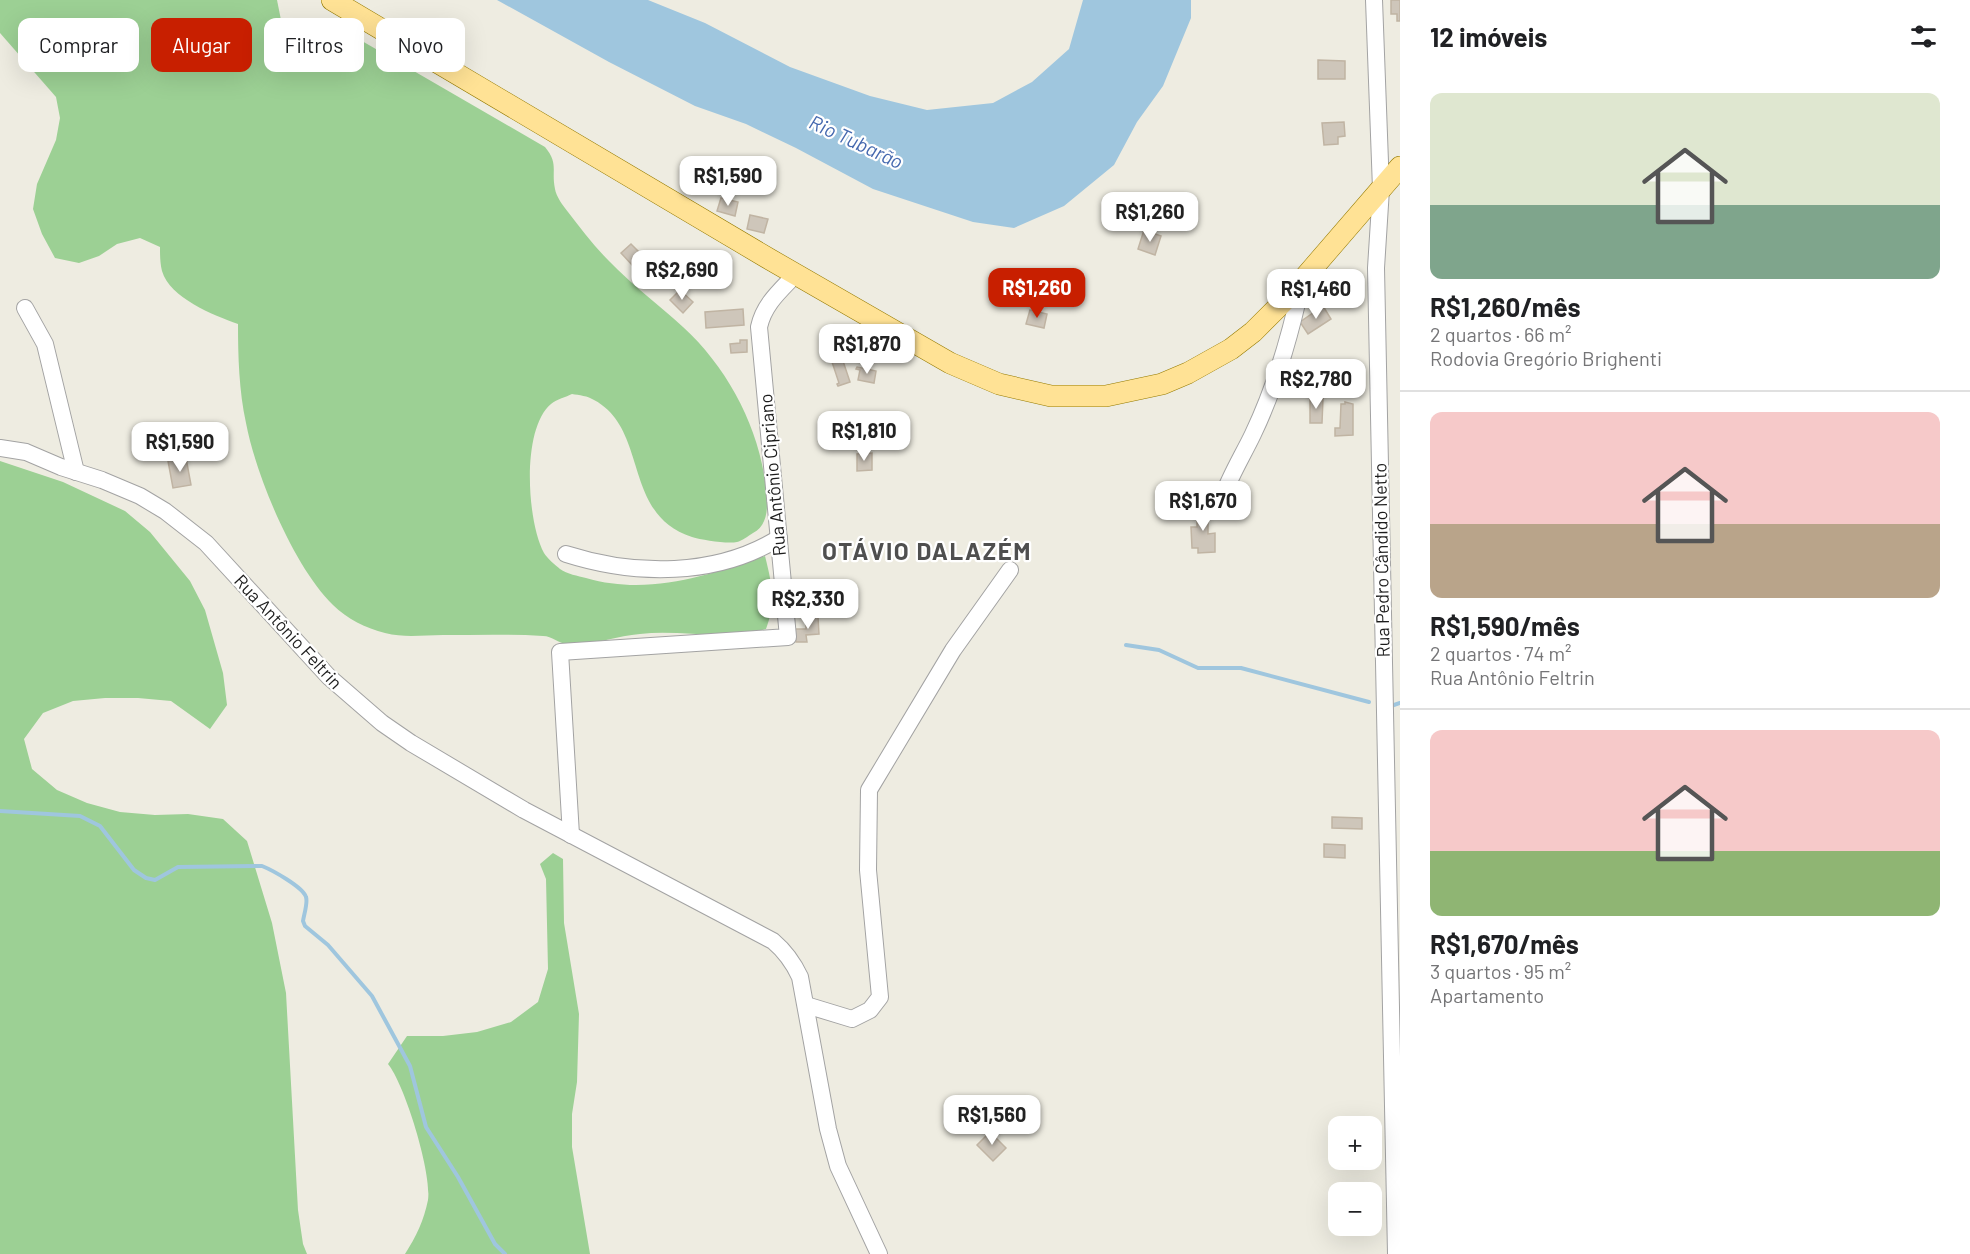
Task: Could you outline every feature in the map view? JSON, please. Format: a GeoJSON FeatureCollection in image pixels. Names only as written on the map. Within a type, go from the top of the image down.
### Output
{"type":"FeatureCollection","features":[{"type":"Feature","properties":{"kind":"main road"},"geometry":{"type":"LineString","coordinates":[[332,0],[950,363],[974,375],[1024,391],[1051,396],[1107,396],[1136,391],[1162,384],[1196,369],[1231,349],[1271,314],[1400,167]]}},
{"type":"Feature","properties":{"kind":"street","name":"Rua Pedro Cândido Netto"},"geometry":{"type":"LineString","coordinates":[[1374,0],[1381,189],[1376,279],[1396,1254]]}},
{"type":"Feature","properties":{"kind":"street","name":"Rua Antônio Cipriano"},"geometry":{"type":"LineString","coordinates":[[572,835],[560,652],[788,637],[759,327],[768,303],[796,274]]}},
{"type":"Feature","properties":{"kind":"street"},"geometry":{"type":"LineString","coordinates":[[1223,496],[1268,399],[1293,320],[1302,280]]}},
{"type":"Feature","properties":{"kind":"street"},"geometry":{"type":"LineString","coordinates":[[25,308],[45,344],[76,472]]}},
{"type":"Feature","properties":{"kind":"street","name":"Rua Antônio Feltrin"},"geometry":{"type":"LineString","coordinates":[[0,448],[26,452],[110,483],[140,496],[187,526],[206,543],[329,677],[382,723],[411,743],[514,804],[773,941],[784,950],[800,977],[828,1129],[838,1166],[879,1254]]}},
{"type":"Feature","properties":{"kind":"street"},"geometry":{"type":"LineString","coordinates":[[566,554],[602,564],[677,570],[751,554],[779,538]]}},
{"type":"Feature","properties":{"kind":"street"},"geometry":{"type":"LineString","coordinates":[[806,1005],[852,1019],[870,1010],[879,997],[868,870],[869,790],[953,650],[1010,570]]}},
{"type":"Feature","properties":{"kind":"green space"},"geometry":{"type":"Polygon","coordinates":[[[0,0],[277,0],[281,18],[264,18],[264,72],[364,72],[364,42],[376,49],[376,72],[416,72],[545,147],[552,158],[557,195],[578,225],[618,270],[699,343],[727,380],[749,422],[757,444],[763,466],[767,501],[765,520],[762,525],[737,542],[696,538],[670,526],[655,510],[645,492],[623,431],[611,413],[592,399],[572,394],[553,402],[541,416],[531,454],[531,499],[538,539],[544,553],[560,569],[569,574],[609,583],[632,585],[677,581],[765,556],[772,593],[771,610],[766,629],[735,635],[640,634],[586,644],[568,644],[543,636],[392,635],[364,626],[338,610],[318,588],[291,545],[258,468],[242,399],[238,324],[217,316],[183,297],[167,281],[162,271],[160,247],[140,238],[117,244],[99,256],[79,263],[55,258],[42,234],[33,209],[37,184],[56,140],[60,118],[56,97],[34,72],[139,72],[139,18],[18,18],[18,54],[0,33],[0,0]]]}},
{"type":"Feature","properties":{"kind":"green space"},"geometry":{"type":"Polygon","coordinates":[[[0,461],[63,482],[125,511],[150,532],[190,581],[205,610],[223,673],[227,705],[210,729],[171,701],[105,698],[73,701],[43,713],[24,739],[32,769],[57,790],[87,803],[120,812],[155,815],[188,814],[223,819],[247,841],[272,923],[286,993],[298,1210],[303,1244],[307,1254],[0,1254],[0,461]]]}},
{"type":"Feature","properties":{"kind":"green space"},"geometry":{"type":"Polygon","coordinates":[[[553,853],[563,859],[564,923],[579,1014],[572,1147],[590,1254],[405,1254],[424,1214],[428,1200],[428,1187],[416,1130],[402,1090],[388,1064],[407,1036],[443,1036],[477,1032],[511,1022],[538,1002],[548,969],[546,879],[540,864],[553,853]]]}},
{"type":"Feature","properties":{"kind":"water","name":"Rio Tubarão"},"geometry":{"type":"Polygon","coordinates":[[[497,0],[648,0],[705,23],[790,67],[870,96],[927,110],[993,103],[1032,82],[1069,49],[1083,0],[1191,0],[1191,18],[1163,86],[1137,122],[1114,165],[1064,206],[1014,228],[973,222],[873,189],[746,124],[695,106],[497,0]]]}},
{"type":"Feature","properties":{"kind":"building"},"geometry":{"type":"Polygon","coordinates":[[[1391,0],[1400,0],[1400,21],[1397,21],[1397,14],[1391,14],[1391,0]]]}},
{"type":"Feature","properties":{"kind":"building"},"geometry":{"type":"Polygon","coordinates":[[[1318,60],[1345,61],[1345,79],[1318,79],[1318,60]]]}},
{"type":"Feature","properties":{"kind":"building"},"geometry":{"type":"Polygon","coordinates":[[[1344,122],[1345,136],[1338,137],[1338,144],[1324,145],[1322,123],[1344,122]]]}},
{"type":"Feature","properties":{"kind":"building"},"geometry":{"type":"Polygon","coordinates":[[[721,198],[738,202],[735,216],[717,211],[721,198]]]}},
{"type":"Feature","properties":{"kind":"building"},"geometry":{"type":"Polygon","coordinates":[[[750,215],[768,219],[764,233],[747,229],[750,215]]]}},
{"type":"Feature","properties":{"kind":"building"},"geometry":{"type":"Polygon","coordinates":[[[1144,230],[1161,236],[1155,255],[1138,249],[1144,230]]]}},
{"type":"Feature","properties":{"kind":"building"},"geometry":{"type":"Polygon","coordinates":[[[631,244],[644,257],[633,266],[621,253],[631,244]]]}},
{"type":"Feature","properties":{"kind":"building"},"geometry":{"type":"Polygon","coordinates":[[[680,290],[693,302],[683,313],[670,300],[680,290]]]}},
{"type":"Feature","properties":{"kind":"building"},"geometry":{"type":"Polygon","coordinates":[[[1323,306],[1331,319],[1308,334],[1300,322],[1323,306]]]}},
{"type":"Feature","properties":{"kind":"building"},"geometry":{"type":"Polygon","coordinates":[[[743,309],[744,325],[706,328],[705,312],[743,309]]]}},
{"type":"Feature","properties":{"kind":"building"},"geometry":{"type":"Polygon","coordinates":[[[1030,310],[1047,314],[1044,328],[1026,324],[1030,310]]]}},
{"type":"Feature","properties":{"kind":"building"},"geometry":{"type":"Polygon","coordinates":[[[740,340],[747,340],[747,352],[731,353],[730,344],[740,343],[740,340]]]}},
{"type":"Feature","properties":{"kind":"building"},"geometry":{"type":"Polygon","coordinates":[[[842,358],[850,382],[838,386],[832,362],[842,358]]]}},
{"type":"Feature","properties":{"kind":"building"},"geometry":{"type":"Polygon","coordinates":[[[857,367],[876,371],[874,383],[858,380],[860,370],[856,369],[857,367]]]}},
{"type":"Feature","properties":{"kind":"building"},"geometry":{"type":"Polygon","coordinates":[[[1310,398],[1323,398],[1322,423],[1310,423],[1310,398]]]}},
{"type":"Feature","properties":{"kind":"building"},"geometry":{"type":"Polygon","coordinates":[[[1345,402],[1353,404],[1353,435],[1335,436],[1335,428],[1340,428],[1341,404],[1345,402]]]}},
{"type":"Feature","properties":{"kind":"building"},"geometry":{"type":"Polygon","coordinates":[[[827,420],[837,424],[829,443],[819,439],[827,420]]]}},
{"type":"Feature","properties":{"kind":"building"},"geometry":{"type":"Polygon","coordinates":[[[872,453],[872,470],[857,471],[857,454],[872,453]]]}},
{"type":"Feature","properties":{"kind":"building"},"geometry":{"type":"Polygon","coordinates":[[[186,458],[191,485],[173,488],[168,461],[186,458]]]}},
{"type":"Feature","properties":{"kind":"building"},"geometry":{"type":"Polygon","coordinates":[[[1197,504],[1208,504],[1208,534],[1215,533],[1215,552],[1198,553],[1198,548],[1192,548],[1191,527],[1197,527],[1197,504]]]}},
{"type":"Feature","properties":{"kind":"building"},"geometry":{"type":"Polygon","coordinates":[[[818,617],[819,634],[806,635],[807,642],[796,642],[795,629],[806,629],[806,618],[818,617]]]}},
{"type":"Feature","properties":{"kind":"building"},"geometry":{"type":"Polygon","coordinates":[[[1332,817],[1362,818],[1362,829],[1332,828],[1332,817]]]}},
{"type":"Feature","properties":{"kind":"building"},"geometry":{"type":"Polygon","coordinates":[[[1324,844],[1345,845],[1345,858],[1324,857],[1324,844]]]}},
{"type":"Feature","properties":{"kind":"building"},"geometry":{"type":"Polygon","coordinates":[[[990,1132],[1006,1148],[993,1161],[977,1145],[990,1132]]]}},
{"type":"Feature","properties":{"kind":"waterway"},"geometry":{"type":"LineString","coordinates":[[1126,645],[1159,650],[1198,668],[1241,668],[1369,702]]}},
{"type":"Feature","properties":{"kind":"waterway"},"geometry":{"type":"LineString","coordinates":[[1391,706],[1400,703]]}},
{"type":"Feature","properties":{"kind":"waterway"},"geometry":{"type":"LineString","coordinates":[[0,811],[80,816],[100,826],[134,870],[146,878],[155,880],[178,867],[262,866],[299,888],[306,897],[303,921],[305,926],[328,945],[372,996],[410,1066],[426,1127],[458,1177],[495,1244],[505,1254]]}},
{"type":"Feature","properties":{"kind":"district","name":"OTÁVIO DALAZÉM"},"geometry":{"type":"Point","coordinates":[927,552]}}]}
